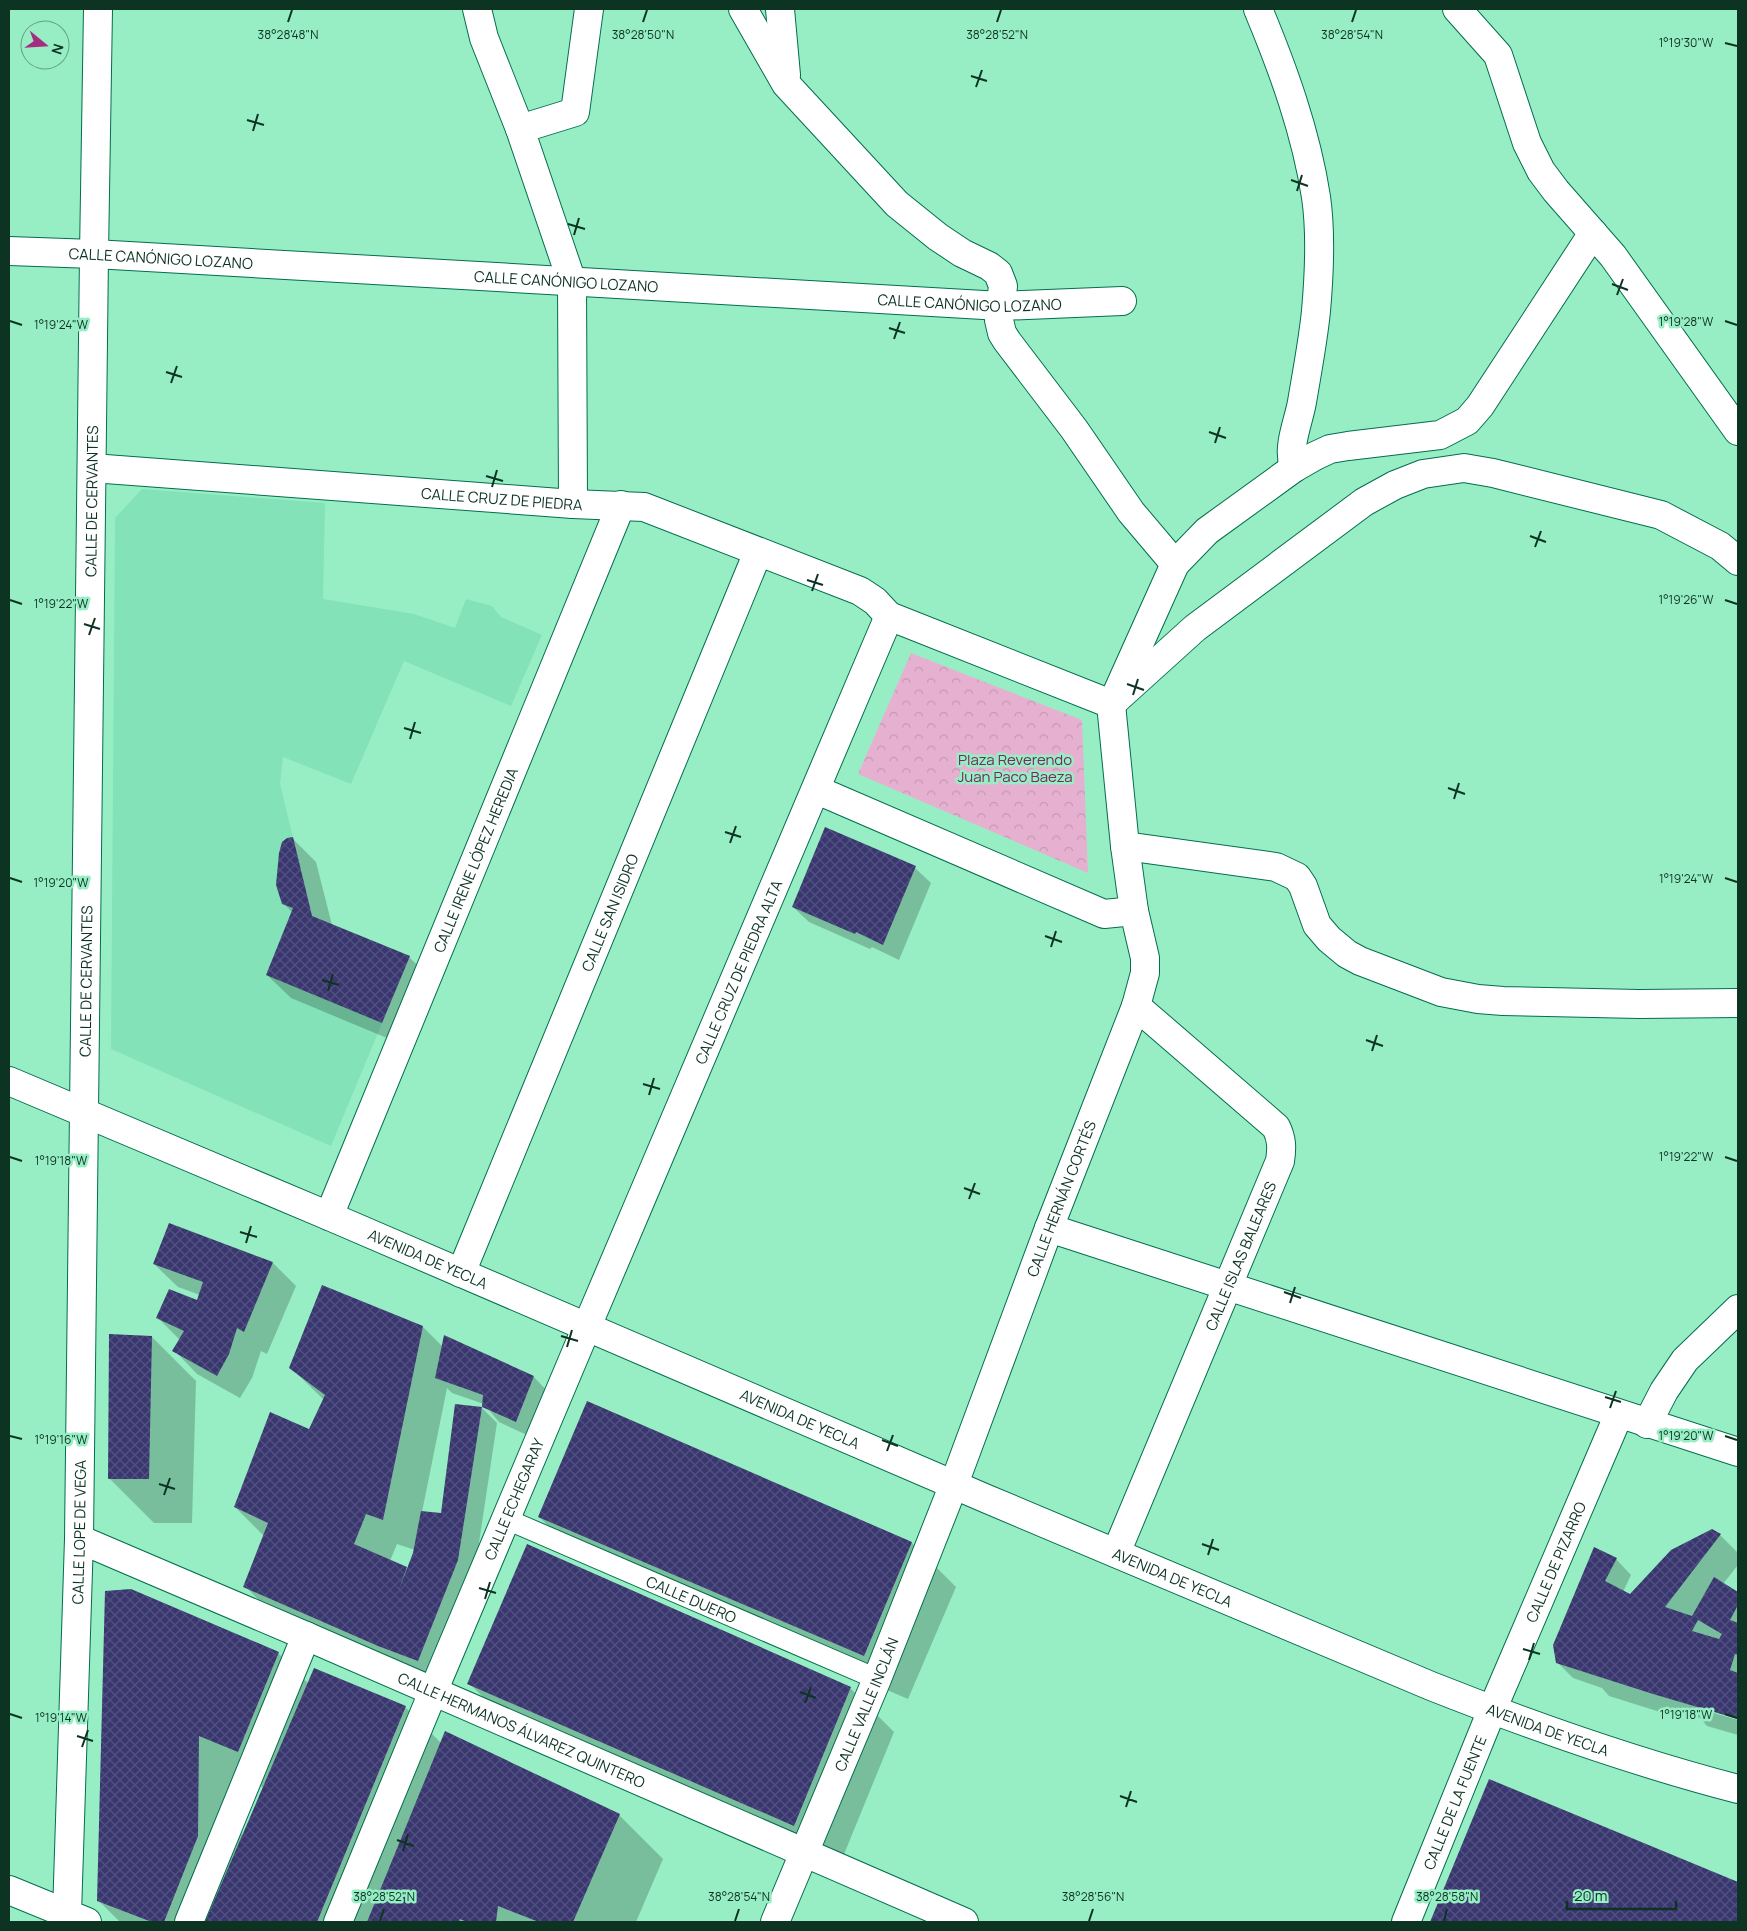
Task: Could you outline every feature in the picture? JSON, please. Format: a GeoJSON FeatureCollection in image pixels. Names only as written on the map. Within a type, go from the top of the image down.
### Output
{"type":"FeatureCollection","features":[{"type":"Feature","properties":{"kind":"street","name":"CALLE DE CERVANTES"},"geometry":{"type":"LineString","coordinates":[[84,1112],[98,9]]}},
{"type":"Feature","properties":{"kind":"street"},"geometry":{"type":"LineString","coordinates":[[477,9],[484,38],[520,129],[572,282],[573,504]]}},
{"type":"Feature","properties":{"kind":"street"},"geometry":{"type":"LineString","coordinates":[[520,129],[575,112],[589,9]]}},
{"type":"Feature","properties":{"kind":"street"},"geometry":{"type":"LineString","coordinates":[[743,9],[786,84],[897,204],[938,237],[998,273],[1003,286],[999,320],[1002,333],[1074,429],[1131,512],[1175,564]]}},
{"type":"Feature","properties":{"kind":"street"},"geometry":{"type":"LineString","coordinates":[[780,9],[786,84]]}},
{"type":"Feature","properties":{"kind":"street"},"geometry":{"type":"LineString","coordinates":[[1258,9],[1282,67],[1309,163],[1316,200],[1318,247],[1316,312],[1302,402],[1292,444],[1291,458],[1294,468]]}},
{"type":"Feature","properties":{"kind":"street"},"geometry":{"type":"LineString","coordinates":[[1457,9],[1498,55],[1527,143],[1541,171],[1613,256],[1738,431]]}},
{"type":"Feature","properties":{"kind":"street"},"geometry":{"type":"LineString","coordinates":[[816,790],[1104,914],[1134,911],[1125,846],[1112,702],[1175,564],[1208,531],[1294,468],[1330,449],[1440,435],[1467,421],[1480,406],[1593,233]]}},
{"type":"Feature","properties":{"kind":"street","name":"CALLE CANÓNIGO LOZANO"},"geometry":{"type":"LineString","coordinates":[[9,251],[94,254],[1001,306],[1122,300]]}},
{"type":"Feature","properties":{"kind":"street","name":"CALLE CRUZ DE PIEDRA"},"geometry":{"type":"LineString","coordinates":[[92,468],[573,504],[644,507],[860,590],[875,601],[889,616]]}},
{"type":"Feature","properties":{"kind":"street"},"geometry":{"type":"LineString","coordinates":[[1112,702],[1195,628],[1364,502],[1395,485],[1423,474],[1464,468],[1474,469],[1661,515],[1720,546],[1738,561]]}},
{"type":"Feature","properties":{"kind":"street","name":"CALLE IRENE LÓPEZ HEREDIA"},"geometry":{"type":"LineString","coordinates":[[329,1216],[621,505]]}},
{"type":"Feature","properties":{"kind":"street","name":"CALLE SAN ISIDRO"},"geometry":{"type":"LineString","coordinates":[[461,1273],[758,552]]}},
{"type":"Feature","properties":{"kind":"street"},"geometry":{"type":"LineString","coordinates":[[889,616],[1112,702]]}},
{"type":"Feature","properties":{"kind":"street","name":"CALLE CRUZ DE PIEDRA ALTA"},"geometry":{"type":"LineString","coordinates":[[586,1327],[889,616]]}},
{"type":"Feature","properties":{"kind":"street"},"geometry":{"type":"LineString","coordinates":[[1125,846],[1276,867],[1289,872],[1303,886],[1317,925],[1346,954],[1441,992],[1478,999],[1503,1001],[1639,1004],[1738,1003]]}},
{"type":"Feature","properties":{"kind":"street","name":"CALLE HERNÁN CORTÉS"},"geometry":{"type":"LineString","coordinates":[[954,1484],[1049,1228],[1136,1006],[1145,973],[1145,958],[1134,911]]}},
{"type":"Feature","properties":{"kind":"street","name":"CALLE ISLAS BALEARES"},"geometry":{"type":"LineString","coordinates":[[1116,1553],[1280,1161],[1281,1138],[1276,1127],[1136,1006]]}},
{"type":"Feature","properties":{"kind":"street","name":"AVENIDA DE YECLA"},"geometry":{"type":"LineString","coordinates":[[9,1081],[1431,1686],[1492,1710],[1620,1755],[1738,1789]]}},
{"type":"Feature","properties":{"kind":"street","name":"CALLE LOPE DE VEGA"},"geometry":{"type":"LineString","coordinates":[[72,1920],[84,1112]]}},
{"type":"Feature","properties":{"kind":"street"},"geometry":{"type":"LineString","coordinates":[[1049,1228],[1738,1452]]}},
{"type":"Feature","properties":{"kind":"street"},"geometry":{"type":"LineString","coordinates":[[1648,1424],[1664,1391],[1686,1360],[1738,1309]]}},
{"type":"Feature","properties":{"kind":"street","name":"CALLE ECHEGARAY"},"geometry":{"type":"LineString","coordinates":[[338,1922],[586,1327]]}},
{"type":"Feature","properties":{"kind":"street","name":"CALLE DE PIZARRO"},"geometry":{"type":"LineString","coordinates":[[1492,1710],[1619,1414]]}},
{"type":"Feature","properties":{"kind":"street","name":"CALLE VALLE INCLÁN"},"geometry":{"type":"LineString","coordinates":[[776,1922],[877,1679],[954,1484]]}},
{"type":"Feature","properties":{"kind":"street","name":"CALLE HERMANOS ÁLVAREZ QUINTERO"},"geometry":{"type":"LineString","coordinates":[[79,1539],[964,1922]]}},
{"type":"Feature","properties":{"kind":"street"},"geometry":{"type":"LineString","coordinates":[[189,1922],[306,1636]]}},
{"type":"Feature","properties":{"kind":"street","name":"CALLE DE LA FUENTE"},"geometry":{"type":"LineString","coordinates":[[1406,1922],[1492,1710]]}},
{"type":"Feature","properties":{"kind":"street"},"geometry":{"type":"LineString","coordinates":[[9,1890],[72,1920]]}},
{"type":"Feature","properties":{"kind":"lane","name":"CALLE DUERO"},"geometry":{"type":"LineString","coordinates":[[506,1519],[877,1679]]}},
{"type":"Feature","properties":{"kind":"shaded area"},"geometry":{"type":"Polygon","coordinates":[[[142,489],[325,503],[323,599],[414,614],[455,628],[466,599],[492,606],[501,617],[542,635],[511,706],[404,661],[351,784],[283,757],[280,784],[312,916],[410,956],[331,1146],[111,1049],[115,518],[142,489]]]}},
{"type":"Feature","properties":{"kind":"green space","name":"Plaza Reverendo Juan Paco Baeza"},"geometry":{"type":"Polygon","coordinates":[[[911,653],[1082,720],[1088,873],[858,774],[911,653]]]}},
{"type":"Feature","properties":{"kind":"building"},"geometry":{"type":"Polygon","coordinates":[[[825,827],[916,866],[883,945],[856,932],[855,934],[792,907],[825,827]]]}},
{"type":"Feature","properties":{"kind":"building"},"geometry":{"type":"Polygon","coordinates":[[[293,837],[312,916],[410,956],[382,1023],[266,975],[293,908],[282,904],[276,885],[282,842],[287,838],[293,837]]]}},
{"type":"Feature","properties":{"kind":"building"},"geometry":{"type":"Polygon","coordinates":[[[169,1223],[273,1262],[244,1332],[237,1328],[229,1354],[217,1376],[172,1351],[184,1331],[156,1318],[169,1289],[197,1300],[203,1282],[153,1264],[169,1223]]]}},
{"type":"Feature","properties":{"kind":"building"},"geometry":{"type":"Polygon","coordinates":[[[322,1285],[423,1326],[383,1520],[366,1514],[354,1544],[407,1567],[398,1592],[413,1553],[421,1511],[441,1513],[455,1404],[482,1407],[458,1560],[418,1661],[378,1646],[243,1587],[268,1523],[234,1507],[270,1412],[309,1429],[325,1395],[289,1368],[322,1285]]]}},
{"type":"Feature","properties":{"kind":"building"},"geometry":{"type":"Polygon","coordinates":[[[109,1334],[152,1336],[149,1479],[108,1479],[109,1334]]]}},
{"type":"Feature","properties":{"kind":"building"},"geometry":{"type":"Polygon","coordinates":[[[444,1335],[534,1376],[516,1422],[482,1407],[483,1395],[435,1378],[444,1335]]]}},
{"type":"Feature","properties":{"kind":"building"},"geometry":{"type":"Polygon","coordinates":[[[587,1401],[912,1542],[864,1656],[538,1517],[587,1401]]]}},
{"type":"Feature","properties":{"kind":"building"},"geometry":{"type":"Polygon","coordinates":[[[1712,1529],[1721,1534],[1665,1607],[1692,1616],[1714,1577],[1738,1592],[1738,1605],[1730,1620],[1738,1623],[1738,1655],[1735,1654],[1730,1670],[1738,1673],[1738,1719],[1556,1663],[1553,1645],[1594,1547],[1617,1558],[1605,1581],[1630,1594],[1671,1550],[1712,1529]],[[1698,1620],[1692,1631],[1719,1639],[1722,1634],[1698,1620]]]}},
{"type":"Feature","properties":{"kind":"building"},"geometry":{"type":"Polygon","coordinates":[[[527,1544],[851,1687],[794,1826],[467,1684],[527,1544]]]}},
{"type":"Feature","properties":{"kind":"building"},"geometry":{"type":"Polygon","coordinates":[[[131,1589],[279,1652],[238,1752],[199,1736],[198,1836],[164,1922],[152,1922],[97,1901],[105,1591],[131,1589]]]}},
{"type":"Feature","properties":{"kind":"building"},"geometry":{"type":"Polygon","coordinates":[[[314,1668],[406,1706],[317,1922],[205,1922],[314,1668]]]}},
{"type":"Feature","properties":{"kind":"building"},"geometry":{"type":"Polygon","coordinates":[[[445,1731],[620,1814],[573,1922],[539,1922],[498,1906],[496,1922],[467,1922],[460,1919],[459,1922],[367,1922],[445,1731]]]}},
{"type":"Feature","properties":{"kind":"building"},"geometry":{"type":"Polygon","coordinates":[[[1489,1779],[1738,1882],[1738,1922],[1430,1922],[1489,1779]]]}}]}
